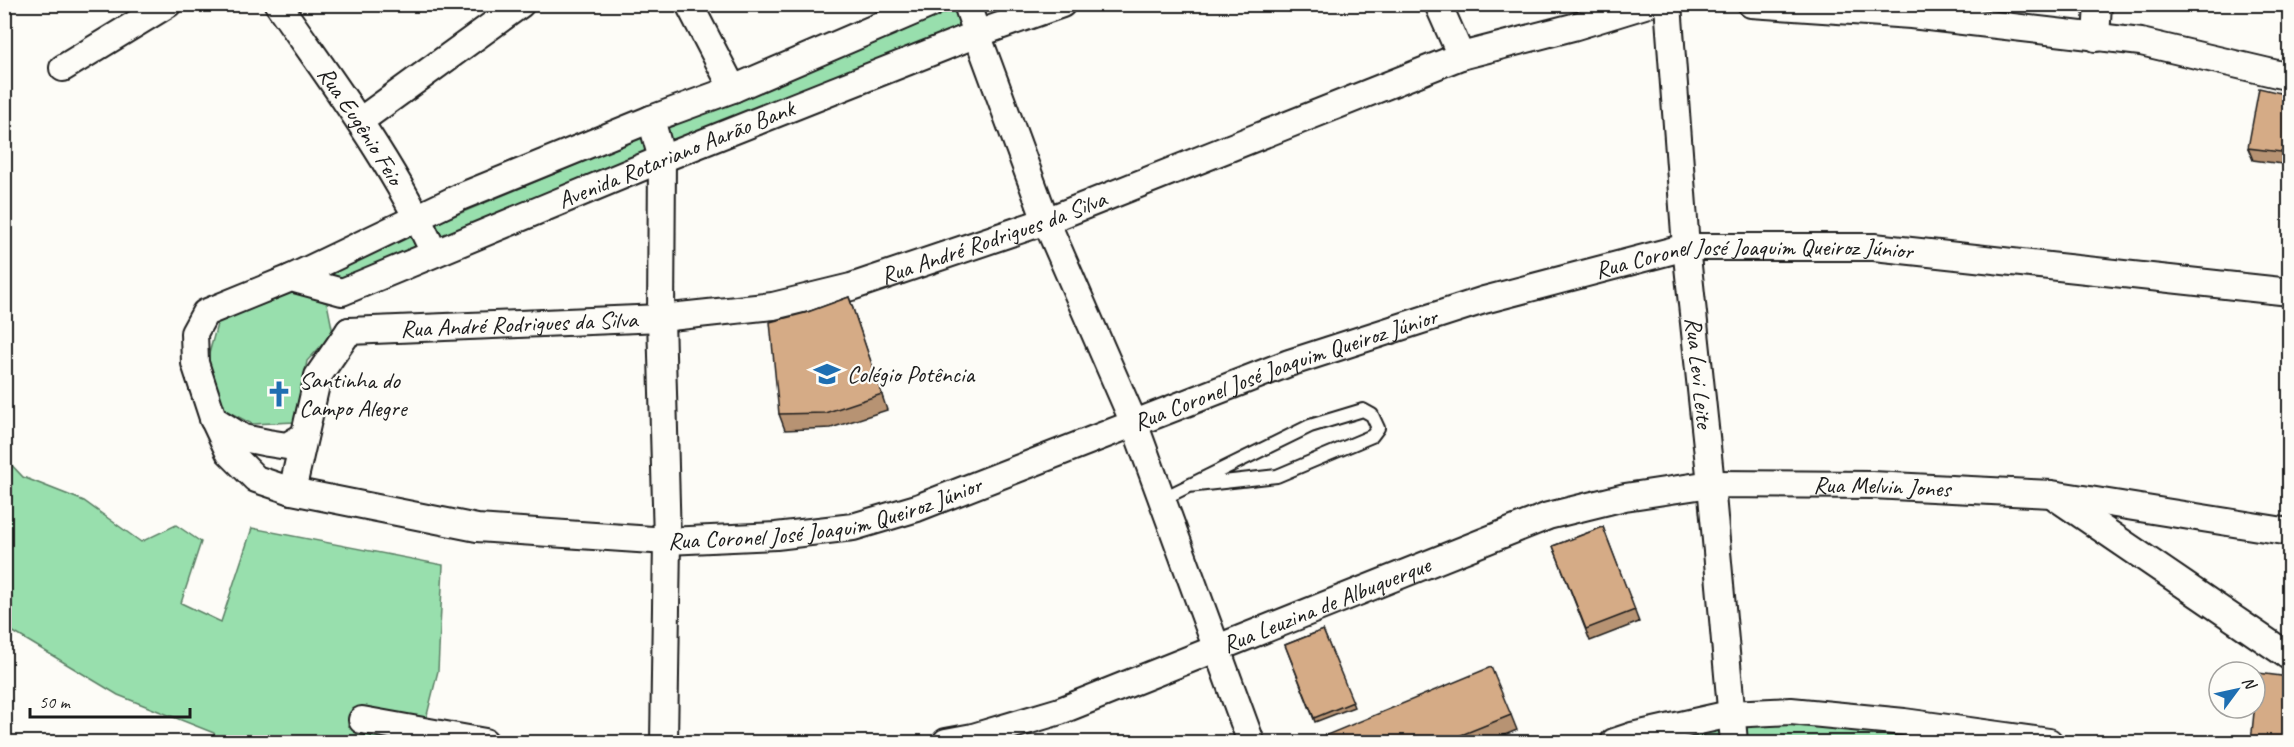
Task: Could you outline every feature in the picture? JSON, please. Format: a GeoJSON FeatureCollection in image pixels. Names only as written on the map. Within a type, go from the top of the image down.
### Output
{"type":"FeatureCollection","features":[{"type":"Feature","properties":{"kind":"street"},"geometry":{"type":"LineString","coordinates":[[63,68],[168,4]]}},
{"type":"Feature","properties":{"kind":"street","name":"Rua Eugênio Feio"},"geometry":{"type":"LineString","coordinates":[[278,4],[360,121],[417,217],[434,254]]}},
{"type":"Feature","properties":{"kind":"street"},"geometry":{"type":"LineString","coordinates":[[360,121],[521,4]]}},
{"type":"Feature","properties":{"kind":"street"},"geometry":{"type":"LineString","coordinates":[[689,4],[733,89]]}},
{"type":"Feature","properties":{"kind":"street","name":"Avenida Rotariano Aarão Bank"},"geometry":{"type":"LineString","coordinates":[[213,418],[195,363],[195,333],[205,313],[291,278],[460,197],[651,119],[733,89],[931,4]]}},
{"type":"Feature","properties":{"kind":"street"},"geometry":{"type":"LineString","coordinates":[[968,4],[976,34],[1046,221],[1134,423],[1251,742]]}},
{"type":"Feature","properties":{"kind":"street","name":"Avenida Rotariano Aarão Bank"},"geometry":{"type":"LineString","coordinates":[[342,292],[662,159],[976,34],[1062,4]]}},
{"type":"Feature","properties":{"kind":"street"},"geometry":{"type":"LineString","coordinates":[[1438,4],[1461,56]]}},
{"type":"Feature","properties":{"kind":"street","name":"Rua André Rodrigues da Silva"},"geometry":{"type":"LineString","coordinates":[[349,331],[661,318],[773,306],[851,287],[1046,221],[1461,56],[1573,27],[1648,4]]}},
{"type":"Feature","properties":{"kind":"street","name":"Rua Levi Leite"},"geometry":{"type":"LineString","coordinates":[[1668,4],[1686,247],[1712,484],[1734,742]]}},
{"type":"Feature","properties":{"kind":"street"},"geometry":{"type":"LineString","coordinates":[[1751,4],[1911,15],[2141,42],[2289,77]]}},
{"type":"Feature","properties":{"kind":"street"},"geometry":{"type":"LineString","coordinates":[[2096,38],[2098,4]]}},
{"type":"Feature","properties":{"kind":"street"},"geometry":{"type":"LineString","coordinates":[[651,119],[662,159],[661,318],[667,541],[664,742]]}},
{"type":"Feature","properties":{"kind":"street","name":"Rua Coronel José Joaquim Queiroz Júnior"},"geometry":{"type":"LineString","coordinates":[[213,418],[230,452],[256,479],[292,491],[477,528],[667,541],[776,536],[853,527],[917,508],[1289,363],[1484,300],[1686,247],[1874,247],[2289,292]]}},
{"type":"Feature","properties":{"kind":"street"},"geometry":{"type":"LineString","coordinates":[[291,278],[342,292],[349,331],[318,375],[292,491]]}},
{"type":"Feature","properties":{"kind":"street"},"geometry":{"type":"LineString","coordinates":[[213,418],[243,438],[268,443],[287,446],[303,436]]}},
{"type":"Feature","properties":{"kind":"street","name":"Rua Melvin Jones"},"geometry":{"type":"LineString","coordinates":[[1712,484],[1872,485],[2052,494],[2289,532]]}},
{"type":"Feature","properties":{"kind":"street","name":"Rua Leuzina de Albuquerque"},"geometry":{"type":"LineString","coordinates":[[946,742],[973,737],[1060,711],[1548,516],[1625,497],[1712,484]]}},
{"type":"Feature","properties":{"kind":"street"},"geometry":{"type":"LineString","coordinates":[[2052,494],[2289,657]]}},
{"type":"Feature","properties":{"kind":"street"},"geometry":{"type":"LineString","coordinates":[[1614,742],[1730,714],[1791,711],[1904,722],[2049,742]]}},
{"type":"Feature","properties":{"kind":"street"},"geometry":{"type":"LineString","coordinates":[[362,720],[485,742]]}},
{"type":"Feature","properties":{"kind":"lane"},"geometry":{"type":"LineString","coordinates":[[1162,500],[1188,486],[1311,426],[1363,410],[1372,415],[1378,428],[1372,436],[1277,476],[1188,486]]}},
{"type":"Feature","properties":{"kind":"green space"},"geometry":{"type":"Polygon","coordinates":[[[962,6],[973,25],[665,151],[658,128],[962,6]]]}},
{"type":"Feature","properties":{"kind":"green space"},"geometry":{"type":"Polygon","coordinates":[[[649,134],[655,155],[436,246],[425,228],[649,134]]]}},
{"type":"Feature","properties":{"kind":"green space"},"geometry":{"type":"Polygon","coordinates":[[[412,231],[423,249],[343,286],[305,277],[412,231]]]}},
{"type":"Feature","properties":{"kind":"green space"},"geometry":{"type":"Polygon","coordinates":[[[292,289],[327,303],[333,333],[307,361],[295,422],[252,424],[225,410],[207,361],[219,317],[292,289]]]}},
{"type":"Feature","properties":{"kind":"green space"},"geometry":{"type":"Polygon","coordinates":[[[5,458],[23,477],[84,501],[141,542],[176,525],[201,542],[181,603],[221,622],[252,528],[443,565],[438,671],[424,727],[425,742],[215,742],[214,733],[118,695],[5,627],[5,458]]]}},
{"type":"Feature","properties":{"kind":"green space"},"geometry":{"type":"Polygon","coordinates":[[[1852,721],[2002,742],[1747,742],[1745,723],[1852,721]]]}},
{"type":"Feature","properties":{"kind":"green space"},"geometry":{"type":"Polygon","coordinates":[[[1725,727],[1727,742],[1650,742],[1725,727]]]}},
{"type":"Feature","properties":{"kind":"building"},"geometry":{"type":"Polygon","coordinates":[[[2259,88],[2289,95],[2289,153],[2248,148],[2259,88]]]}},
{"type":"Feature","properties":{"kind":"building","name":"Colégio Potência"},"geometry":{"type":"Polygon","coordinates":[[[849,297],[882,394],[825,413],[779,414],[770,322],[805,313],[849,297]]]}},
{"type":"Feature","properties":{"kind":"building"},"geometry":{"type":"Polygon","coordinates":[[[1603,527],[1635,610],[1586,629],[1553,546],[1603,527]]]}},
{"type":"Feature","properties":{"kind":"building"},"geometry":{"type":"Polygon","coordinates":[[[1323,630],[1353,702],[1314,718],[1285,645],[1323,630]]]}},
{"type":"Feature","properties":{"kind":"building"},"geometry":{"type":"Polygon","coordinates":[[[1491,667],[1511,715],[1444,742],[1319,742],[1317,739],[1491,667]]]}},
{"type":"Feature","properties":{"kind":"building"},"geometry":{"type":"Polygon","coordinates":[[[2267,674],[2289,677],[2289,742],[2251,742],[2253,720],[2267,720],[2267,674]]]}},
{"type":"Feature","properties":{"kind":"place","name":"Colégio Potência"},"geometry":{"type":"Point","coordinates":[827,374]}},
{"type":"Feature","properties":{"kind":"place","name":"Santinha do Campo Alegre"},"geometry":{"type":"Point","coordinates":[279,394]}}]}
